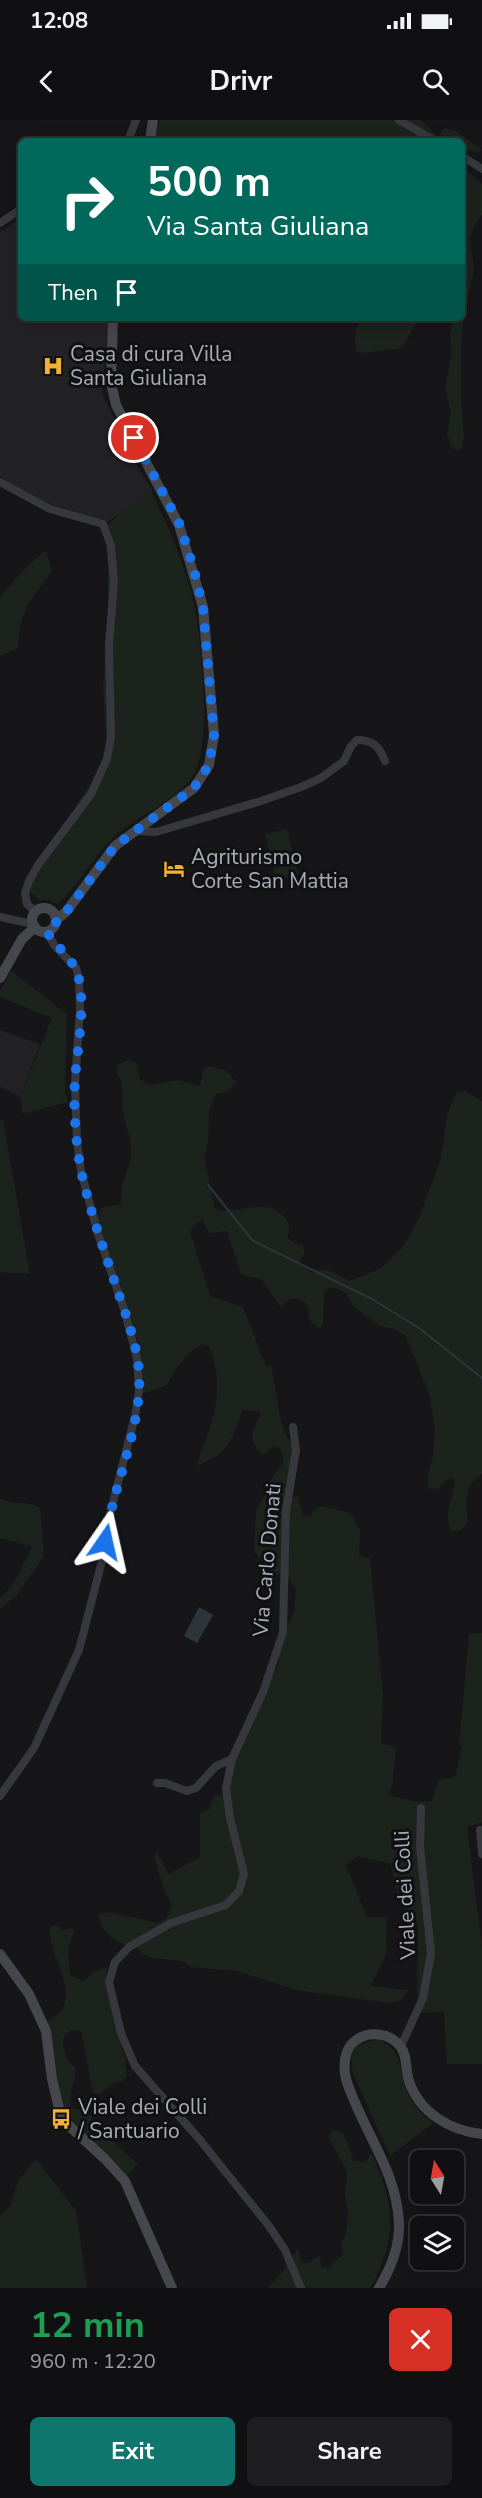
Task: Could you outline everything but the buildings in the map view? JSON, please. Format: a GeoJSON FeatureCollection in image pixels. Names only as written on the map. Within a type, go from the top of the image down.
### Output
{"type":"FeatureCollection","features":[{"type":"Feature","properties":{"kind":"street"},"geometry":{"type":"LineString","coordinates":[[129,138],[136,120]]}},
{"type":"Feature","properties":{"kind":"street"},"geometry":{"type":"LineString","coordinates":[[150,138],[153,120]]}},
{"type":"Feature","properties":{"kind":"street"},"geometry":{"type":"LineString","coordinates":[[399,120],[430,138]]}},
{"type":"Feature","properties":{"kind":"street"},"geometry":{"type":"LineString","coordinates":[[465,158],[482,169]]}},
{"type":"Feature","properties":{"kind":"street"},"geometry":{"type":"LineString","coordinates":[[0,223],[18,210]]}},
{"type":"Feature","properties":{"kind":"street"},"geometry":{"type":"LineString","coordinates":[[47,932],[54,928],[57,920],[66,912],[115,846],[194,788],[209,765],[214,735],[201,598],[180,525],[116,405],[111,382],[113,321]]}},
{"type":"Feature","properties":{"kind":"street"},"geometry":{"type":"LineString","coordinates":[[0,482],[50,509],[103,524],[111,546],[114,582],[109,644],[111,737],[107,759],[91,794],[38,865],[29,881],[25,893],[27,904],[36,912]]}},
{"type":"Feature","properties":{"kind":"street"},"geometry":{"type":"LineString","coordinates":[[136,831],[156,832],[302,787],[321,778],[337,766],[344,760],[357,740],[367,740],[380,748],[386,761]]}},
{"type":"Feature","properties":{"kind":"street"},"geometry":{"type":"LineString","coordinates":[[36,912],[40,909],[50,909],[57,920]]}},
{"type":"Feature","properties":{"kind":"street"},"geometry":{"type":"LineString","coordinates":[[0,978],[22,939],[34,926],[36,912]]}},
{"type":"Feature","properties":{"kind":"street"},"geometry":{"type":"LineString","coordinates":[[0,917],[47,932],[54,945],[76,968],[79,979],[80,1009],[75,1083],[81,1171],[98,1234],[124,1309],[137,1358],[140,1390],[107,1526],[103,1557],[79,1650],[34,1748],[0,1796]]}},
{"type":"Feature","properties":{"kind":"street","name":"Via Carlo Donati"},"geometry":{"type":"LineString","coordinates":[[293,1427],[296,1450],[286,1511],[283,1632],[263,1692],[232,1759],[226,1788],[230,1818],[244,1874],[239,1891],[226,1905],[171,1923],[129,1947],[115,1962],[109,1982],[121,2032],[135,2066],[200,2140],[269,2226],[285,2250],[301,2288]]}},
{"type":"Feature","properties":{"kind":"street"},"geometry":{"type":"LineString","coordinates":[[157,1784],[165,1784],[187,1791],[196,1788],[216,1766],[232,1759]]}},
{"type":"Feature","properties":{"kind":"street","name":"Viale dei Colli"},"geometry":{"type":"LineString","coordinates":[[401,2046],[423,1998],[431,1953],[420,1847],[421,1808]]}},
{"type":"Feature","properties":{"kind":"street"},"geometry":{"type":"LineString","coordinates":[[480,1830],[482,1854]]}},
{"type":"Feature","properties":{"kind":"street"},"geometry":{"type":"LineString","coordinates":[[0,1954],[29,1994],[46,2031],[52,2079],[60,2113],[67,2124],[125,2181],[172,2288]]}},
{"type":"Feature","properties":{"kind":"street"},"geometry":{"type":"LineString","coordinates":[[380,2288],[397,2248],[399,2224],[396,2200],[388,2174],[346,2077],[345,2056],[354,2041],[381,2034],[392,2038],[401,2046],[409,2080],[426,2109],[446,2124],[482,2134]]}},
{"type":"Feature","properties":{"kind":"shaded area"},"geometry":{"type":"Polygon","coordinates":[[[159,120],[421,120],[438,137],[444,128],[456,131],[482,150],[476,153],[469,150],[465,152],[465,138],[156,138],[159,120]]]}},
{"type":"Feature","properties":{"kind":"shaded area"},"geometry":{"type":"Polygon","coordinates":[[[465,169],[482,184],[482,215],[475,224],[470,238],[474,271],[465,312],[465,169]]]}},
{"type":"Feature","properties":{"kind":"shaded area","name":"Casa di cura Villa Santa Giuliana"},"geometry":{"type":"Polygon","coordinates":[[[18,220],[18,321],[109,321],[102,393],[137,466],[153,491],[107,522],[53,505],[15,488],[0,476],[0,232],[18,220]]]}},
{"type":"Feature","properties":{"kind":"shaded area"},"geometry":{"type":"Polygon","coordinates":[[[360,321],[417,321],[402,348],[362,353],[356,351],[357,326],[360,321]]]}},
{"type":"Feature","properties":{"kind":"shaded area"},"geometry":{"type":"Polygon","coordinates":[[[452,321],[464,321],[461,398],[464,434],[462,448],[457,451],[451,447],[447,434],[451,413],[445,387],[452,353],[450,335],[452,321]]]}},
{"type":"Feature","properties":{"kind":"shaded area"},"geometry":{"type":"Polygon","coordinates":[[[151,491],[168,527],[194,605],[201,656],[204,714],[199,762],[185,786],[111,840],[57,904],[50,900],[39,900],[24,885],[93,780],[104,759],[106,740],[103,684],[108,626],[108,568],[104,529],[119,514],[151,491]]]}},
{"type":"Feature","properties":{"kind":"shaded area"},"geometry":{"type":"Polygon","coordinates":[[[46,551],[52,571],[24,614],[18,648],[0,656],[0,597],[29,565],[46,551]]]}},
{"type":"Feature","properties":{"kind":"shaded area"},"geometry":{"type":"Polygon","coordinates":[[[287,829],[298,875],[276,880],[265,834],[287,829]]]}},
{"type":"Feature","properties":{"kind":"shaded area"},"geometry":{"type":"Polygon","coordinates":[[[11,971],[67,1014],[65,1091],[68,1102],[23,1114],[20,1097],[52,1018],[0,997],[0,991],[11,971]]]}},
{"type":"Feature","properties":{"kind":"shaded area"},"geometry":{"type":"Polygon","coordinates":[[[0,1030],[40,1044],[20,1097],[0,1087],[0,1030]]]}},
{"type":"Feature","properties":{"kind":"shaded area"},"geometry":{"type":"Polygon","coordinates":[[[128,1060],[136,1063],[140,1079],[147,1085],[179,1080],[200,1086],[203,1071],[209,1066],[227,1071],[237,1083],[227,1092],[216,1094],[209,1110],[208,1142],[204,1157],[215,1209],[225,1211],[254,1207],[272,1208],[289,1223],[288,1238],[297,1245],[302,1244],[305,1250],[299,1264],[312,1272],[331,1271],[349,1281],[380,1269],[403,1247],[418,1220],[441,1158],[447,1116],[457,1093],[465,1091],[482,1101],[482,1474],[476,1478],[469,1489],[467,1495],[468,1522],[461,1530],[451,1532],[448,1522],[448,1511],[455,1482],[452,1477],[439,1488],[429,1488],[427,1479],[433,1456],[435,1428],[429,1394],[406,1336],[394,1329],[380,1326],[353,1306],[346,1293],[335,1288],[328,1288],[324,1292],[323,1323],[320,1329],[310,1320],[308,1308],[302,1300],[291,1299],[281,1308],[262,1280],[241,1274],[227,1231],[209,1233],[202,1219],[190,1231],[210,1296],[243,1307],[266,1366],[271,1365],[281,1421],[287,1438],[300,1446],[288,1498],[298,1496],[303,1515],[311,1516],[312,1512],[320,1506],[347,1512],[355,1517],[354,1522],[360,1530],[359,1555],[370,1558],[383,1696],[381,1743],[396,1747],[392,1787],[388,1795],[417,1802],[432,1801],[439,1780],[455,1777],[462,1746],[459,1745],[469,1634],[482,1633],[482,1822],[467,1827],[482,1947],[482,2064],[447,2064],[444,2012],[417,2013],[418,1926],[401,1901],[391,1864],[358,1856],[346,1865],[367,1917],[387,1917],[386,1955],[370,1986],[408,1990],[400,2001],[389,2003],[296,1990],[237,1971],[191,1967],[181,1961],[152,1958],[142,1954],[137,1947],[123,1944],[112,1938],[100,1922],[98,1915],[108,1912],[158,1923],[166,1919],[172,1906],[154,1856],[157,1852],[169,1874],[200,1857],[200,1813],[209,1809],[214,1796],[221,1795],[227,1790],[229,1761],[279,1663],[280,1643],[294,1612],[296,1589],[282,1570],[278,1575],[274,1574],[254,1552],[256,1512],[270,1481],[284,1462],[281,1450],[275,1446],[262,1455],[254,1444],[252,1435],[261,1412],[243,1409],[228,1445],[217,1456],[196,1466],[212,1421],[217,1393],[217,1378],[209,1346],[202,1344],[191,1352],[177,1367],[167,1385],[143,1394],[139,1346],[127,1309],[118,1306],[94,1226],[101,1208],[121,1204],[122,1185],[131,1158],[131,1145],[122,1108],[122,1083],[116,1071],[118,1064],[128,1060]]]}},
{"type":"Feature","properties":{"kind":"shaded area"},"geometry":{"type":"Polygon","coordinates":[[[0,1119],[3,1120],[30,1274],[0,1272],[0,1119]]]}},
{"type":"Feature","properties":{"kind":"shaded area"},"geometry":{"type":"Polygon","coordinates":[[[0,1498],[8,1502],[29,1504],[40,1508],[44,1556],[16,1596],[0,1609],[0,1598],[14,1583],[32,1547],[0,1538],[0,1498]]]}},
{"type":"Feature","properties":{"kind":"shaded area"},"geometry":{"type":"Polygon","coordinates":[[[199,1607],[213,1615],[197,1643],[184,1636],[199,1607]]]}},
{"type":"Feature","properties":{"kind":"shaded area"},"geometry":{"type":"Polygon","coordinates":[[[50,1926],[58,1926],[61,1930],[72,1928],[74,1933],[68,1949],[70,1975],[83,1981],[106,1967],[127,2076],[122,2081],[112,2083],[100,2095],[93,2092],[81,2031],[71,2030],[63,2038],[63,2042],[69,2062],[75,2068],[70,2107],[78,2110],[82,2105],[87,2108],[94,2124],[138,2164],[126,2177],[65,2116],[57,2092],[51,2033],[47,2021],[59,2012],[65,2002],[66,1990],[50,1938],[50,1926]]]}},
{"type":"Feature","properties":{"kind":"shaded area"},"geometry":{"type":"Polygon","coordinates":[[[377,2040],[386,2043],[397,2056],[410,2098],[420,2112],[433,2123],[390,2156],[353,2074],[352,2066],[354,2050],[363,2043],[377,2040]]]}},
{"type":"Feature","properties":{"kind":"shaded area"},"geometry":{"type":"Polygon","coordinates":[[[332,2130],[344,2136],[354,2161],[365,2162],[372,2154],[380,2172],[389,2205],[390,2221],[389,2237],[379,2270],[370,2288],[268,2288],[289,2264],[298,2247],[301,2262],[309,2263],[320,2256],[321,2267],[328,2268],[343,2254],[341,2245],[346,2233],[348,2215],[345,2194],[347,2177],[346,2169],[329,2138],[332,2130]]]}},
{"type":"Feature","properties":{"kind":"shaded area"},"geometry":{"type":"Polygon","coordinates":[[[36,2159],[76,2211],[87,2288],[0,2288],[0,2217],[10,2206],[19,2179],[36,2159]]]}},
{"type":"Feature","properties":{"kind":"waterway"},"geometry":{"type":"LineString","coordinates":[[208,1185],[253,1241],[372,1299],[419,1328],[482,1378]]}},
{"type":"Feature","properties":{"kind":"place","name":"Casa di cura Villa Santa Giuliana"},"geometry":{"type":"Point","coordinates":[53,366]}},
{"type":"Feature","properties":{"kind":"place","name":"Agriturismo Corte San Mattia"},"geometry":{"type":"Point","coordinates":[174,869]}},
{"type":"Feature","properties":{"kind":"place","name":"Viale dei Colli / Santuario"},"geometry":{"type":"Point","coordinates":[61,2119]}},
{"type":"Feature","properties":{"kind":"route"},"geometry":{"type":"LineString","coordinates":[[105,1542],[140,1390],[137,1358],[81,1171],[77,1142],[75,1083],[80,1009],[79,979],[76,968],[54,945],[47,932],[54,928],[57,920],[66,912],[115,846],[194,788],[209,765],[214,735],[203,607],[194,570],[180,525],[134,438]]}}]}
